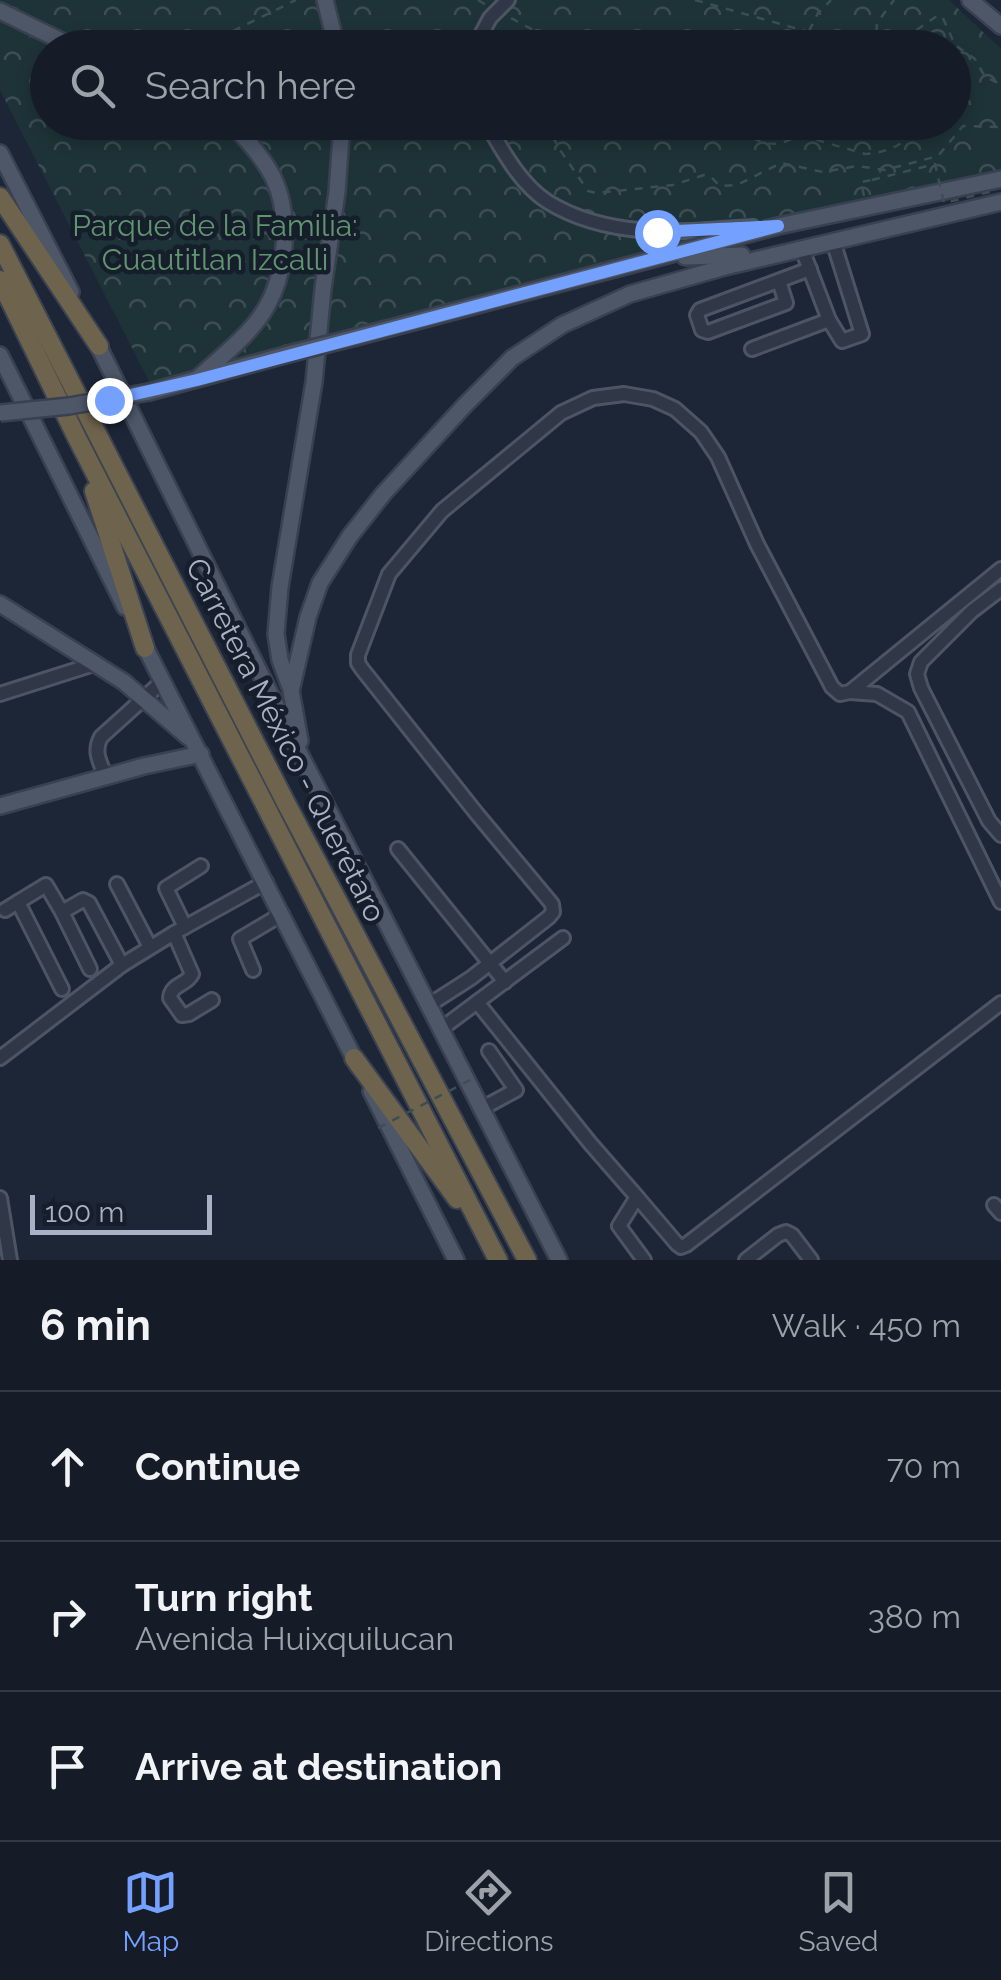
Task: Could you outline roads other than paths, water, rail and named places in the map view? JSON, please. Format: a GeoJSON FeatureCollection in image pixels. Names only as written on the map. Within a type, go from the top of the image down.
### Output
{"type":"FeatureCollection","features":[{"type":"Feature","properties":{"kind":"highway"},"geometry":{"type":"LineString","coordinates":[[0,197],[99,346]]}},
{"type":"Feature","properties":{"kind":"highway","name":"Carretera México - Querétaro"},"geometry":{"type":"LineString","coordinates":[[0,244],[286,803],[526,1260]]}},
{"type":"Feature","properties":{"kind":"highway","name":"Carretera México - Querétaro"},"geometry":{"type":"LineString","coordinates":[[0,280],[494,1252]]}},
{"type":"Feature","properties":{"kind":"highway"},"geometry":{"type":"LineString","coordinates":[[77,438],[146,648]]}},
{"type":"Feature","properties":{"kind":"highway"},"geometry":{"type":"LineString","coordinates":[[354,1058],[494,1252]]}},
{"type":"Feature","properties":{"kind":"main road"},"geometry":{"type":"LineString","coordinates":[[325,0],[332,30]]}},
{"type":"Feature","properties":{"kind":"main road"},"geometry":{"type":"LineString","coordinates":[[970,0],[997,22]]}},
{"type":"Feature","properties":{"kind":"main road"},"geometry":{"type":"LineString","coordinates":[[0,11],[39,30]]}},
{"type":"Feature","properties":{"kind":"main road"},"geometry":{"type":"LineString","coordinates":[[197,380],[255,324],[268,306],[282,261],[282,208],[275,181],[248,140]]}},
{"type":"Feature","properties":{"kind":"main road"},"geometry":{"type":"LineString","coordinates":[[303,760],[292,691],[280,660],[276,634],[280,587],[314,382],[341,140]]}},
{"type":"Feature","properties":{"kind":"main road"},"geometry":{"type":"LineString","coordinates":[[0,154],[559,1260]]}},
{"type":"Feature","properties":{"kind":"main road"},"geometry":{"type":"LineString","coordinates":[[0,413],[148,392],[778,226],[999,191]]}},
{"type":"Feature","properties":{"kind":"main road"},"geometry":{"type":"LineString","coordinates":[[292,691],[308,617],[320,583],[350,536],[384,493],[512,358],[562,325],[630,294],[833,242],[999,191]]}},
{"type":"Feature","properties":{"kind":"main road"},"geometry":{"type":"LineString","coordinates":[[656,258],[780,254]]}},
{"type":"Feature","properties":{"kind":"main road"},"geometry":{"type":"LineString","coordinates":[[0,355],[456,1260]]}},
{"type":"Feature","properties":{"kind":"main road"},"geometry":{"type":"LineString","coordinates":[[0,604],[124,682],[199,750]]}},
{"type":"Feature","properties":{"kind":"main road"},"geometry":{"type":"LineString","coordinates":[[0,806],[199,750]]}},
{"type":"Feature","properties":{"kind":"street"},"geometry":{"type":"LineString","coordinates":[[485,30],[508,0]]}},
{"type":"Feature","properties":{"kind":"street"},"geometry":{"type":"LineString","coordinates":[[497,140],[526,181],[546,201],[596,224],[657,232],[778,226]]}},
{"type":"Feature","properties":{"kind":"street"},"geometry":{"type":"LineString","coordinates":[[802,249],[829,320],[842,341],[862,334],[833,242]]}},
{"type":"Feature","properties":{"kind":"street"},"geometry":{"type":"LineString","coordinates":[[780,281],[786,303],[708,332],[702,330],[697,312],[810,269]]}},
{"type":"Feature","properties":{"kind":"street"},"geometry":{"type":"LineString","coordinates":[[752,350],[829,320]]}},
{"type":"Feature","properties":{"kind":"street"},"geometry":{"type":"LineString","coordinates":[[429,1006],[549,916],[552,904],[362,669],[358,655],[389,574],[442,511],[561,413],[593,398],[624,394],[653,399],[675,409],[701,432],[718,457],[757,544],[832,687],[840,694],[877,694],[908,712],[1001,902]]}},
{"type":"Feature","properties":{"kind":"street"},"geometry":{"type":"LineString","coordinates":[[850,692],[1001,569]]}},
{"type":"Feature","properties":{"kind":"street"},"geometry":{"type":"LineString","coordinates":[[1001,588],[921,662],[917,674],[989,821],[1001,834]]}},
{"type":"Feature","properties":{"kind":"street"},"geometry":{"type":"LineString","coordinates":[[0,694],[94,664]]}},
{"type":"Feature","properties":{"kind":"street"},"geometry":{"type":"LineString","coordinates":[[106,776],[96,754],[101,737],[162,681]]}},
{"type":"Feature","properties":{"kind":"street"},"geometry":{"type":"LineString","coordinates":[[398,850],[505,982]]}},
{"type":"Feature","properties":{"kind":"street"},"geometry":{"type":"LineString","coordinates":[[201,866],[166,888],[192,974],[174,988],[170,998],[182,1015],[212,1000]]}},
{"type":"Feature","properties":{"kind":"street"},"geometry":{"type":"LineString","coordinates":[[0,1058],[122,965],[266,882]]}},
{"type":"Feature","properties":{"kind":"street"},"geometry":{"type":"LineString","coordinates":[[116,884],[150,947]]}},
{"type":"Feature","properties":{"kind":"street"},"geometry":{"type":"LineString","coordinates":[[5,910],[46,886],[90,969]]}},
{"type":"Feature","properties":{"kind":"street"},"geometry":{"type":"LineString","coordinates":[[62,912],[86,900],[122,965]]}},
{"type":"Feature","properties":{"kind":"street"},"geometry":{"type":"LineString","coordinates":[[18,902],[62,990]]}},
{"type":"Feature","properties":{"kind":"street"},"geometry":{"type":"LineString","coordinates":[[253,970],[240,938],[282,914]]}},
{"type":"Feature","properties":{"kind":"street"},"geometry":{"type":"LineString","coordinates":[[440,1029],[563,938]]}},
{"type":"Feature","properties":{"kind":"street"},"geometry":{"type":"LineString","coordinates":[[478,1002],[590,1143],[682,1247],[1001,1003]]}},
{"type":"Feature","properties":{"kind":"street"},"geometry":{"type":"LineString","coordinates":[[482,1109],[516,1090],[489,1052]]}},
{"type":"Feature","properties":{"kind":"street"},"geometry":{"type":"LineString","coordinates":[[637,1197],[619,1226],[644,1260]]}},
{"type":"Feature","properties":{"kind":"street"},"geometry":{"type":"LineString","coordinates":[[0,1198],[10,1260]]}},
{"type":"Feature","properties":{"kind":"street"},"geometry":{"type":"LineString","coordinates":[[746,1260],[786,1232],[811,1260]]}},
{"type":"Feature","properties":{"kind":"park label","name":"Parque de la Familia: Cuautitlan Izcalli"},"geometry":{"type":"Point","coordinates":[215,242]}}]}
